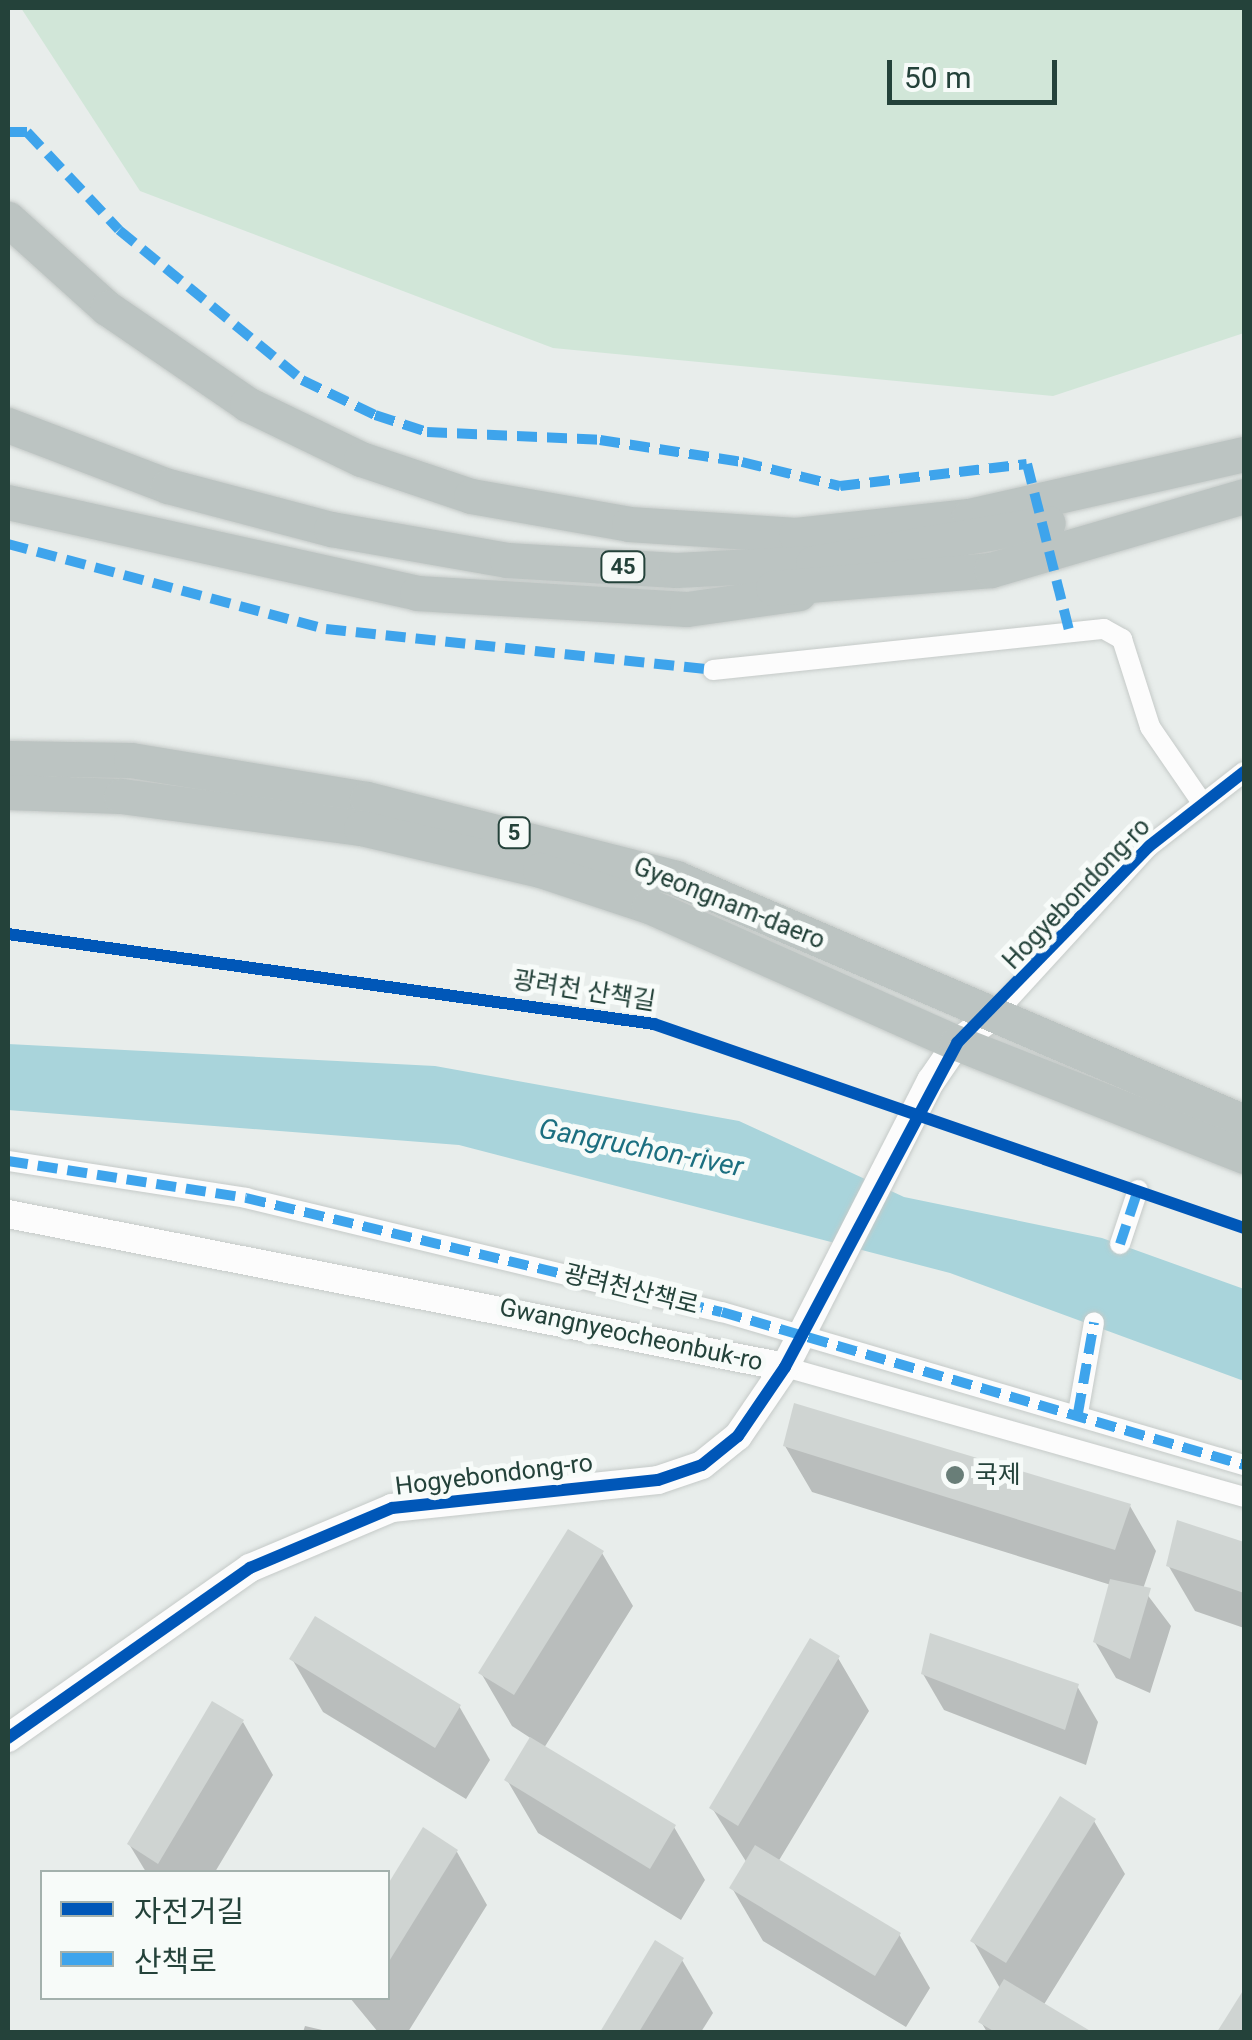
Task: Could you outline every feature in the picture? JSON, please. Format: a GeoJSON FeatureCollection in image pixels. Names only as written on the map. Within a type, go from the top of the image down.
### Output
{"type":"FeatureCollection","features":[{"type":"Feature","properties":{"kind":"highway"},"geometry":{"type":"LineString","coordinates":[[8,219],[107,308],[247,404],[471,496],[630,524],[796,535],[969,516],[1244,454]]}},
{"type":"Feature","properties":{"kind":"highway","name":"45"},"geometry":{"type":"LineString","coordinates":[[8,425],[168,486],[330,529],[507,560],[676,570],[813,563],[996,536],[1190,488],[1244,464]]}},
{"type":"Feature","properties":{"kind":"highway","name":"45"},"geometry":{"type":"LineString","coordinates":[[8,444],[100,484],[323,551],[666,590],[854,586],[992,570],[1244,496]]}},
{"type":"Feature","properties":{"kind":"highway"},"geometry":{"type":"LineString","coordinates":[[8,502],[417,593],[687,609],[854,586]]}},
{"type":"Feature","properties":{"kind":"highway","name":"Gyeongnam-daero"},"geometry":{"type":"LineString","coordinates":[[8,758],[131,760],[367,798],[676,878],[1244,1122]]}},
{"type":"Feature","properties":{"kind":"highway","name":"Gyeongnam-daero"},"geometry":{"type":"LineString","coordinates":[[8,795],[122,796],[361,828],[540,870],[649,906],[957,1044],[1244,1156]]}},
{"type":"Feature","properties":{"kind":"street"},"geometry":{"type":"LineString","coordinates":[[713,670],[1104,629],[1122,640],[1150,727],[1203,804]]}},
{"type":"Feature","properties":{"kind":"street"},"geometry":{"type":"LineString","coordinates":[[8,743],[131,760]]}},
{"type":"Feature","properties":{"kind":"street","name":"Hogyebondong-ro"},"geometry":{"type":"LineString","coordinates":[[8,1738],[250,1568],[392,1508],[658,1480],[702,1465],[738,1436],[785,1367],[931,1081],[957,1044],[994,1015],[1148,848],[1244,772]]}},
{"type":"Feature","properties":{"kind":"street","name":"광려천산책로"},"geometry":{"type":"LineString","coordinates":[[8,1161],[246,1198],[800,1333],[1244,1465]]}},
{"type":"Feature","properties":{"kind":"street"},"geometry":{"type":"LineString","coordinates":[[1120,1244],[1138,1190]]}},
{"type":"Feature","properties":{"kind":"street","name":"Gwangnyeocheonbuk-ro"},"geometry":{"type":"LineString","coordinates":[[8,1214],[785,1367],[1244,1498]]}},
{"type":"Feature","properties":{"kind":"street"},"geometry":{"type":"LineString","coordinates":[[1078,1413],[1094,1322]]}},
{"type":"Feature","properties":{"kind":"green space"},"geometry":{"type":"Polygon","coordinates":[[[21,8],[1244,8],[1244,333],[1053,396],[553,348],[140,191],[21,8]]]}},
{"type":"Feature","properties":{"kind":"water","name":"Gangruchon-river"},"geometry":{"type":"Polygon","coordinates":[[[8,1044],[435,1066],[739,1121],[904,1197],[1102,1238],[1244,1289],[1244,1381],[950,1273],[459,1145],[8,1110],[8,1044]]]}},
{"type":"Feature","properties":{"kind":"building","name":"국제"},"geometry":{"type":"Polygon","coordinates":[[[794,1403],[1131,1504],[1115,1550],[783,1446],[794,1403]]]}},
{"type":"Feature","properties":{"kind":"building"},"geometry":{"type":"Polygon","coordinates":[[[1177,1520],[1244,1542],[1244,1593],[1166,1566],[1177,1520]]]}},
{"type":"Feature","properties":{"kind":"building"},"geometry":{"type":"Polygon","coordinates":[[[568,1529],[604,1551],[514,1695],[478,1673],[568,1529]]]}},
{"type":"Feature","properties":{"kind":"building"},"geometry":{"type":"Polygon","coordinates":[[[1110,1579],[1151,1588],[1130,1659],[1093,1642],[1110,1579]]]}},
{"type":"Feature","properties":{"kind":"building"},"geometry":{"type":"Polygon","coordinates":[[[315,1616],[461,1705],[435,1748],[289,1659],[315,1616]]]}},
{"type":"Feature","properties":{"kind":"building"},"geometry":{"type":"Polygon","coordinates":[[[930,1633],[1079,1684],[1065,1730],[921,1674],[930,1633]]]}},
{"type":"Feature","properties":{"kind":"building"},"geometry":{"type":"Polygon","coordinates":[[[810,1638],[840,1656],[738,1826],[709,1808],[810,1638]]]}},
{"type":"Feature","properties":{"kind":"building"},"geometry":{"type":"Polygon","coordinates":[[[212,1701],[244,1720],[158,1864],[127,1844],[212,1701]]]}},
{"type":"Feature","properties":{"kind":"building"},"geometry":{"type":"Polygon","coordinates":[[[530,1737],[676,1825],[650,1869],[504,1780],[530,1737]]]}},
{"type":"Feature","properties":{"kind":"building"},"geometry":{"type":"Polygon","coordinates":[[[1060,1796],[1096,1819],[1006,1963],[970,1941],[1060,1796]]]}},
{"type":"Feature","properties":{"kind":"building"},"geometry":{"type":"Polygon","coordinates":[[[423,1827],[458,1850],[390,1960],[390,1881],[423,1827]]]}},
{"type":"Feature","properties":{"kind":"building"},"geometry":{"type":"Polygon","coordinates":[[[755,1845],[901,1933],[875,1976],[729,1888],[755,1845]]]}},
{"type":"Feature","properties":{"kind":"building"},"geometry":{"type":"Polygon","coordinates":[[[655,1940],[684,1958],[639,2032],[600,2032],[655,1940]]]}},
{"type":"Feature","properties":{"kind":"building"},"geometry":{"type":"Polygon","coordinates":[[[1004,1979],[1092,2032],[995,2032],[978,2022],[1004,1979]]]}},
{"type":"Feature","properties":{"kind":"building"},"geometry":{"type":"Polygon","coordinates":[[[1244,1989],[1244,2032],[1217,2032],[1244,1989]]]}},
{"type":"Feature","properties":{"kind":"marked path"},"geometry":{"type":"LineString","coordinates":[[8,132],[27,132],[119,230],[302,380],[375,415],[427,432],[600,440],[742,462],[840,486],[1027,464],[1069,630]]}},
{"type":"Feature","properties":{"kind":"marked path"},"geometry":{"type":"LineString","coordinates":[[8,544],[326,629],[713,670]]}},
{"type":"Feature","properties":{"kind":"marked path"},"geometry":{"type":"LineString","coordinates":[[8,1161],[246,1198],[722,1312],[1244,1465]]}},
{"type":"Feature","properties":{"kind":"marked path"},"geometry":{"type":"LineString","coordinates":[[1120,1244],[1138,1190]]}},
{"type":"Feature","properties":{"kind":"marked path"},"geometry":{"type":"LineString","coordinates":[[1078,1413],[1094,1322]]}},
{"type":"Feature","properties":{"kind":"cycle path"},"geometry":{"type":"LineString","coordinates":[[8,1738],[250,1568],[392,1508],[658,1480],[702,1465],[738,1436],[785,1367],[957,1043],[1148,847],[1244,772]]}},
{"type":"Feature","properties":{"kind":"cycle path","name":"광려천 산책길"},"geometry":{"type":"LineString","coordinates":[[8,934],[654,1024],[1244,1228]]}},
{"type":"Feature","properties":{"kind":"place","name":"국제"},"geometry":{"type":"Point","coordinates":[955,1475]}}]}
